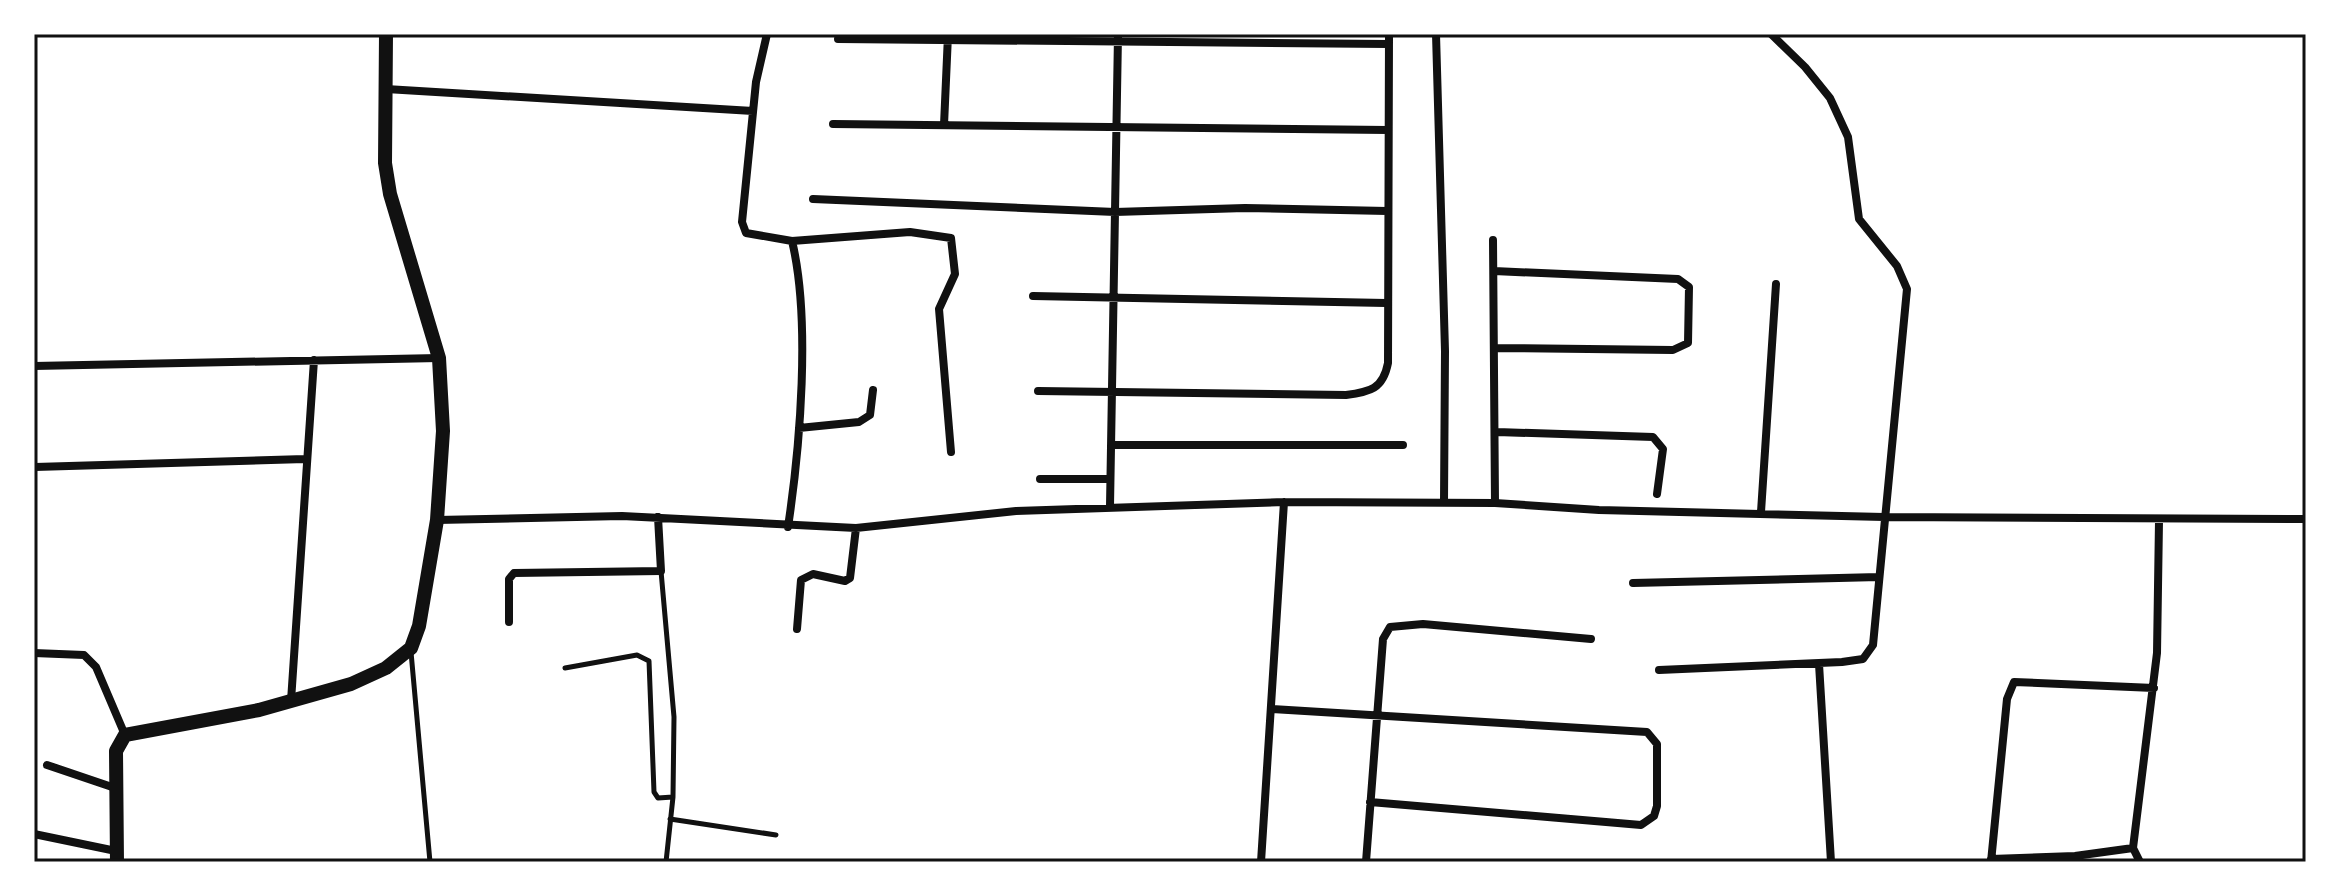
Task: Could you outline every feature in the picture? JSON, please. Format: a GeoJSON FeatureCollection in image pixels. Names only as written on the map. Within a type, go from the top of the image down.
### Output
{"type":"FeatureCollection","features":[{"type":"Feature","properties":{"kind":"street"},"geometry":{"type":"LineString","coordinates":[[125,735],[205,722],[351,684],[386,668],[411,648],[419,626],[437,520],[443,431],[439,358],[390,194],[385,163],[386,34]]}},
{"type":"Feature","properties":{"kind":"street"},"geometry":{"type":"LineString","coordinates":[[767,34],[753,111],[742,222],[746,233],[792,241],[910,232],[951,238],[955,274],[939,309],[951,452]]}},
{"type":"Feature","properties":{"kind":"street"},"geometry":{"type":"LineString","coordinates":[[1038,391],[1346,395],[1377,389],[1385,379],[1388,363],[1389,34]]}},
{"type":"Feature","properties":{"kind":"street"},"geometry":{"type":"LineString","coordinates":[[1436,34],[1445,351],[1444,502]]}},
{"type":"Feature","properties":{"kind":"street"},"geometry":{"type":"LineString","coordinates":[[1659,670],[1819,664],[1863,659],[1870,653],[1907,289],[1897,266],[1859,219],[1848,137],[1830,98],[1805,67],[1771,34]]}},
{"type":"Feature","properties":{"kind":"street"},"geometry":{"type":"LineString","coordinates":[[944,125],[947,36]]}},
{"type":"Feature","properties":{"kind":"street"},"geometry":{"type":"LineString","coordinates":[[838,39],[1118,37],[1389,44]]}},
{"type":"Feature","properties":{"kind":"street"},"geometry":{"type":"LineString","coordinates":[[1110,506],[1112,299],[1119,129],[1118,37]]}},
{"type":"Feature","properties":{"kind":"street"},"geometry":{"type":"LineString","coordinates":[[386,89],[753,111]]}},
{"type":"Feature","properties":{"kind":"street"},"geometry":{"type":"LineString","coordinates":[[833,124],[1388,130]]}},
{"type":"Feature","properties":{"kind":"street"},"geometry":{"type":"LineString","coordinates":[[813,199],[1115,212],[1245,208],[1387,211]]}},
{"type":"Feature","properties":{"kind":"street"},"geometry":{"type":"LineString","coordinates":[[1493,240],[1497,432],[1495,503]]}},
{"type":"Feature","properties":{"kind":"street"},"geometry":{"type":"LineString","coordinates":[[788,527],[799,428],[800,309],[792,241]]}},
{"type":"Feature","properties":{"kind":"street"},"geometry":{"type":"LineString","coordinates":[[1494,271],[1678,279],[1689,287],[1688,343],[1673,350],[1495,348]]}},
{"type":"Feature","properties":{"kind":"street"},"geometry":{"type":"LineString","coordinates":[[1761,512],[1776,284]]}},
{"type":"Feature","properties":{"kind":"street"},"geometry":{"type":"LineString","coordinates":[[1033,296],[1386,303]]}},
{"type":"Feature","properties":{"kind":"street"},"geometry":{"type":"LineString","coordinates":[[34,366],[439,358]]}},
{"type":"Feature","properties":{"kind":"street"},"geometry":{"type":"LineString","coordinates":[[290,702],[314,360]]}},
{"type":"Feature","properties":{"kind":"street"},"geometry":{"type":"LineString","coordinates":[[799,428],[859,422],[870,415],[873,390]]}},
{"type":"Feature","properties":{"kind":"street"},"geometry":{"type":"LineString","coordinates":[[1497,432],[1653,437],[1663,449],[1657,494]]}},
{"type":"Feature","properties":{"kind":"street"},"geometry":{"type":"LineString","coordinates":[[1111,445],[1403,445]]}},
{"type":"Feature","properties":{"kind":"street"},"geometry":{"type":"LineString","coordinates":[[35,467],[305,459]]}},
{"type":"Feature","properties":{"kind":"street"},"geometry":{"type":"LineString","coordinates":[[1040,479],[1110,479]]}},
{"type":"Feature","properties":{"kind":"street"},"geometry":{"type":"LineString","coordinates":[[1261,862],[1284,502]]}},
{"type":"Feature","properties":{"kind":"street"},"geometry":{"type":"LineString","coordinates":[[437,520],[658,517],[788,527],[856,528],[1016,511],[1284,502],[1495,503],[1641,511],[1884,517],[2061,517],[2159,521],[2306,519]]}},
{"type":"Feature","properties":{"kind":"street"},"geometry":{"type":"LineString","coordinates":[[509,622],[509,579],[514,573],[661,571],[658,517]]}},
{"type":"Feature","properties":{"kind":"street"},"geometry":{"type":"LineString","coordinates":[[2140,862],[2133,848],[2154,688],[2159,521]]}},
{"type":"Feature","properties":{"kind":"street"},"geometry":{"type":"LineString","coordinates":[[797,629],[801,580],[813,574],[845,581],[850,578],[856,528]]}},
{"type":"Feature","properties":{"kind":"street"},"geometry":{"type":"LineString","coordinates":[[1633,583],[1879,577]]}},
{"type":"Feature","properties":{"kind":"street"},"geometry":{"type":"LineString","coordinates":[[1366,862],[1383,639],[1390,627],[1423,624],[1591,639]]}},
{"type":"Feature","properties":{"kind":"street"},"geometry":{"type":"LineString","coordinates":[[34,653],[84,655],[96,667],[125,735]]}},
{"type":"Feature","properties":{"kind":"street"},"geometry":{"type":"LineString","coordinates":[[1819,664],[1831,862]]}},
{"type":"Feature","properties":{"kind":"street"},"geometry":{"type":"LineString","coordinates":[[2133,848],[2075,856],[1991,860],[2007,699],[2014,682],[2154,688]]}},
{"type":"Feature","properties":{"kind":"street"},"geometry":{"type":"LineString","coordinates":[[1272,709],[1647,732],[1657,744],[1657,806],[1654,816],[1641,825],[1370,802]]}},
{"type":"Feature","properties":{"kind":"street"},"geometry":{"type":"LineString","coordinates":[[34,834],[116,856],[116,751],[125,735]]}},
{"type":"Feature","properties":{"kind":"street"},"geometry":{"type":"LineString","coordinates":[[47,765],[115,788]]}},
{"type":"Feature","properties":{"kind":"lane"},"geometry":{"type":"LineString","coordinates":[[661,571],[674,717],[673,797],[666,862]]}},
{"type":"Feature","properties":{"kind":"lane"},"geometry":{"type":"LineString","coordinates":[[411,648],[430,862]]}},
{"type":"Feature","properties":{"kind":"lane"},"geometry":{"type":"LineString","coordinates":[[565,668],[637,655],[649,661],[654,792],[658,798],[673,797]]}},
{"type":"Feature","properties":{"kind":"lane"},"geometry":{"type":"LineString","coordinates":[[670,819],[776,835]]}}]}
